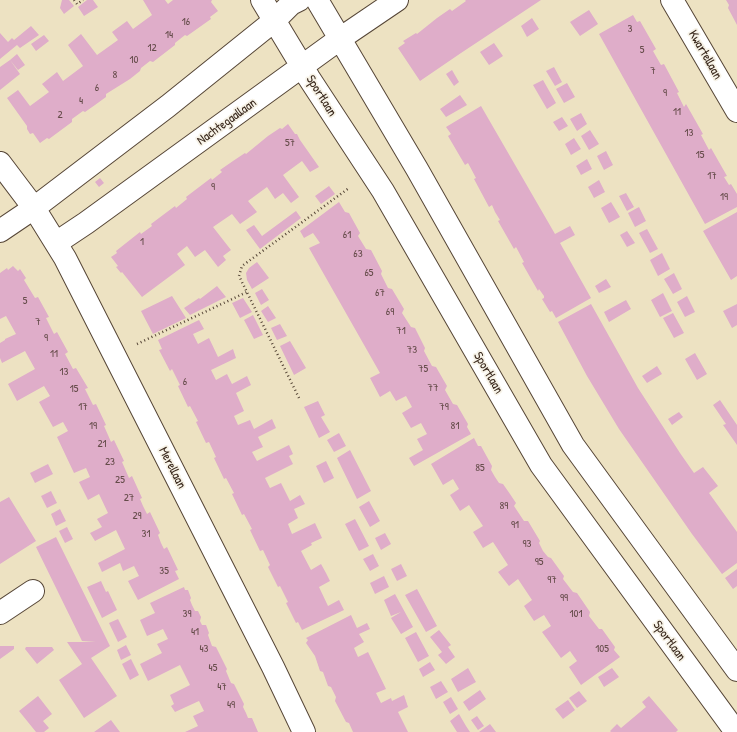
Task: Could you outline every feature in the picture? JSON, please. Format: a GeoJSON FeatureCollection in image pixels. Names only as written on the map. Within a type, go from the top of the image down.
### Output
{"type":"FeatureCollection","features":[{"type":"Feature","properties":{"kind":"street","name":"Sportlaan"},"geometry":{"type":"LineString","coordinates":[[262,0],[370,173],[541,465],[736,732]]}},
{"type":"Feature","properties":{"kind":"street"},"geometry":{"type":"LineString","coordinates":[[0,231],[34,208],[168,106],[275,20],[291,4],[299,0]]}},
{"type":"Feature","properties":{"kind":"street"},"geometry":{"type":"LineString","coordinates":[[317,0],[341,38],[417,169],[573,445],[737,670]]}},
{"type":"Feature","properties":{"kind":"street","name":"Nachtegaallaan"},"geometry":{"type":"LineString","coordinates":[[56,243],[303,67],[341,38],[397,0]]}},
{"type":"Feature","properties":{"kind":"street","name":"Kwartellaan"},"geometry":{"type":"LineString","coordinates":[[672,0],[737,111]]}},
{"type":"Feature","properties":{"kind":"street","name":"Merellaan"},"geometry":{"type":"LineString","coordinates":[[0,162],[34,208],[65,258],[273,667],[304,732]]}},
{"type":"Feature","properties":{"kind":"street"},"geometry":{"type":"LineString","coordinates":[[0,613],[33,591]]}},
{"type":"Feature","properties":{"kind":"path"},"geometry":{"type":"LineString","coordinates":[[74,0],[77,4],[83,0]]}},
{"type":"Feature","properties":{"kind":"path"},"geometry":{"type":"LineString","coordinates":[[299,398],[239,276],[242,266],[370,173]]}},
{"type":"Feature","properties":{"kind":"path"},"geometry":{"type":"LineString","coordinates":[[114,355],[247,292]]}},
{"type":"Feature","properties":{"kind":"building"},"geometry":{"type":"Polygon","coordinates":[[[62,0],[69,0],[74,6],[64,14],[60,8],[62,0]]]}},
{"type":"Feature","properties":{"kind":"building"},"geometry":{"type":"Polygon","coordinates":[[[87,0],[93,0],[98,7],[84,16],[78,7],[87,0]]]}},
{"type":"Feature","properties":{"kind":"building"},"geometry":{"type":"Polygon","coordinates":[[[143,0],[165,0],[168,4],[173,0],[212,0],[211,2],[218,11],[210,17],[211,19],[187,36],[185,35],[153,62],[150,61],[130,79],[106,94],[106,97],[72,119],[72,122],[49,139],[47,138],[40,143],[33,133],[30,134],[27,126],[7,98],[18,90],[30,106],[49,92],[42,84],[57,72],[63,81],[83,66],[68,45],[81,34],[97,55],[118,40],[112,32],[127,21],[133,29],[152,15],[143,0]]]}},
{"type":"Feature","properties":{"kind":"building"},"geometry":{"type":"Polygon","coordinates":[[[465,0],[541,0],[420,81],[398,48],[405,43],[403,41],[416,33],[417,34],[450,9],[452,11],[466,1],[465,0]]]}},
{"type":"Feature","properties":{"kind":"building"},"geometry":{"type":"Polygon","coordinates":[[[726,0],[737,0],[737,25],[728,8],[729,5],[726,0]]]}},
{"type":"Feature","properties":{"kind":"building"},"geometry":{"type":"Polygon","coordinates":[[[589,10],[598,24],[580,36],[570,22],[589,10]]]}},
{"type":"Feature","properties":{"kind":"building"},"geometry":{"type":"Polygon","coordinates":[[[633,15],[637,22],[640,21],[656,49],[653,51],[661,65],[664,64],[679,92],[677,93],[684,107],[686,104],[703,134],[701,135],[709,150],[711,148],[727,176],[724,177],[729,185],[731,184],[737,194],[737,207],[705,224],[599,34],[633,15]]]}},
{"type":"Feature","properties":{"kind":"building"},"geometry":{"type":"Polygon","coordinates":[[[532,18],[539,29],[527,37],[521,26],[532,18]]]}},
{"type":"Feature","properties":{"kind":"building"},"geometry":{"type":"Polygon","coordinates":[[[31,26],[39,35],[20,48],[17,45],[0,59],[0,33],[8,42],[12,38],[14,40],[31,26]]]}},
{"type":"Feature","properties":{"kind":"building"},"geometry":{"type":"Polygon","coordinates":[[[44,35],[49,41],[36,51],[31,44],[44,35]]]}},
{"type":"Feature","properties":{"kind":"building"},"geometry":{"type":"Polygon","coordinates":[[[494,43],[503,56],[489,65],[480,52],[494,43]]]}},
{"type":"Feature","properties":{"kind":"building"},"geometry":{"type":"Polygon","coordinates":[[[17,54],[25,65],[18,70],[10,60],[17,54]]]}},
{"type":"Feature","properties":{"kind":"building"},"geometry":{"type":"Polygon","coordinates":[[[10,60],[20,74],[0,90],[0,67],[10,60]]]}},
{"type":"Feature","properties":{"kind":"building"},"geometry":{"type":"Polygon","coordinates":[[[554,67],[562,82],[555,86],[546,71],[554,67]]]}},
{"type":"Feature","properties":{"kind":"building"},"geometry":{"type":"Polygon","coordinates":[[[452,70],[459,82],[454,86],[446,74],[452,70]]]}},
{"type":"Feature","properties":{"kind":"building"},"geometry":{"type":"Polygon","coordinates":[[[543,80],[556,103],[547,109],[533,85],[543,80]]]}},
{"type":"Feature","properties":{"kind":"building"},"geometry":{"type":"Polygon","coordinates":[[[567,83],[575,97],[564,103],[556,89],[567,83]]]}},
{"type":"Feature","properties":{"kind":"building"},"geometry":{"type":"Polygon","coordinates":[[[460,95],[467,105],[446,117],[440,109],[460,95]]]}},
{"type":"Feature","properties":{"kind":"building"},"geometry":{"type":"Polygon","coordinates":[[[481,106],[555,234],[570,226],[575,235],[560,243],[591,298],[556,318],[552,311],[550,312],[542,299],[544,296],[539,289],[538,291],[522,263],[524,262],[516,247],[514,249],[498,221],[500,220],[492,205],[489,207],[474,179],[476,178],[468,163],[465,165],[448,136],[451,134],[446,127],[481,106]]]}},
{"type":"Feature","properties":{"kind":"building"},"geometry":{"type":"Polygon","coordinates":[[[581,113],[587,124],[577,131],[570,119],[581,113]]]}},
{"type":"Feature","properties":{"kind":"building"},"geometry":{"type":"Polygon","coordinates":[[[562,117],[568,126],[559,131],[553,122],[562,117]]]}},
{"type":"Feature","properties":{"kind":"building"},"geometry":{"type":"Polygon","coordinates":[[[288,124],[295,134],[297,134],[319,167],[310,172],[302,161],[283,175],[299,197],[291,203],[283,193],[275,199],[267,187],[248,201],[257,212],[240,224],[232,214],[213,227],[231,250],[223,256],[226,260],[218,267],[205,250],[195,257],[187,246],[177,254],[185,265],[142,297],[122,272],[121,273],[116,267],[118,266],[111,257],[117,253],[116,251],[140,232],[141,234],[152,226],[151,224],[175,206],[176,208],[187,199],[186,197],[211,178],[212,180],[222,172],[220,170],[245,153],[246,154],[268,136],[280,128],[282,129],[288,124]]]}},
{"type":"Feature","properties":{"kind":"building"},"geometry":{"type":"Polygon","coordinates":[[[590,130],[599,144],[589,150],[581,136],[590,130]]]}},
{"type":"Feature","properties":{"kind":"building"},"geometry":{"type":"Polygon","coordinates":[[[574,138],[581,149],[571,155],[565,144],[574,138]]]}},
{"type":"Feature","properties":{"kind":"building"},"geometry":{"type":"Polygon","coordinates":[[[606,151],[613,165],[604,170],[597,156],[606,151]]]}},
{"type":"Feature","properties":{"kind":"building"},"geometry":{"type":"Polygon","coordinates":[[[587,159],[592,169],[581,175],[576,166],[587,159]]]}},
{"type":"Feature","properties":{"kind":"building"},"geometry":{"type":"Polygon","coordinates":[[[100,178],[104,183],[99,187],[95,182],[100,178]]]}},
{"type":"Feature","properties":{"kind":"building"},"geometry":{"type":"Polygon","coordinates":[[[599,180],[605,192],[594,198],[588,187],[599,180]]]}},
{"type":"Feature","properties":{"kind":"building"},"geometry":{"type":"Polygon","coordinates":[[[329,186],[335,194],[321,204],[315,196],[329,186]]]}},
{"type":"Feature","properties":{"kind":"building"},"geometry":{"type":"Polygon","coordinates":[[[626,193],[634,207],[627,211],[619,196],[626,193]]]}},
{"type":"Feature","properties":{"kind":"building"},"geometry":{"type":"Polygon","coordinates":[[[339,202],[345,212],[349,213],[360,233],[358,236],[366,249],[371,250],[382,271],[381,274],[388,288],[392,289],[404,309],[402,313],[411,327],[415,328],[425,348],[424,351],[432,366],[436,367],[447,386],[445,390],[453,404],[457,405],[468,424],[467,427],[471,434],[414,466],[409,458],[423,450],[417,439],[427,434],[421,423],[411,428],[402,413],[412,407],[406,396],[396,401],[390,391],[380,397],[370,378],[380,373],[309,248],[320,243],[313,233],[304,238],[300,231],[339,202]]]}},
{"type":"Feature","properties":{"kind":"building"},"geometry":{"type":"Polygon","coordinates":[[[611,202],[620,217],[609,223],[601,208],[611,202]]]}},
{"type":"Feature","properties":{"kind":"building"},"geometry":{"type":"Polygon","coordinates":[[[639,207],[646,221],[635,227],[628,213],[639,207]]]}},
{"type":"Feature","properties":{"kind":"building"},"geometry":{"type":"Polygon","coordinates":[[[296,211],[301,218],[260,249],[246,230],[254,225],[262,236],[296,211]]]}},
{"type":"Feature","properties":{"kind":"building"},"geometry":{"type":"Polygon","coordinates":[[[737,212],[737,276],[731,280],[703,231],[737,212]]]}},
{"type":"Feature","properties":{"kind":"building"},"geometry":{"type":"Polygon","coordinates":[[[647,229],[658,249],[650,253],[639,233],[647,229]]]}},
{"type":"Feature","properties":{"kind":"building"},"geometry":{"type":"Polygon","coordinates":[[[627,231],[635,243],[627,247],[620,235],[627,231]]]}},
{"type":"Feature","properties":{"kind":"building"},"geometry":{"type":"Polygon","coordinates":[[[662,253],[670,269],[658,276],[650,260],[662,253]]]}},
{"type":"Feature","properties":{"kind":"building"},"geometry":{"type":"Polygon","coordinates":[[[257,262],[269,278],[252,289],[247,280],[246,273],[249,268],[257,262]]]}},
{"type":"Feature","properties":{"kind":"building"},"geometry":{"type":"Polygon","coordinates":[[[13,266],[18,271],[20,269],[26,278],[24,280],[35,298],[38,297],[49,317],[46,318],[54,334],[57,332],[68,352],[65,354],[73,369],[76,368],[88,388],[85,389],[93,405],[96,404],[106,425],[104,426],[111,442],[114,440],[124,461],[122,462],[129,478],[132,476],[142,498],[140,499],[143,506],[147,514],[150,512],[160,533],[158,535],[161,543],[164,549],[167,547],[178,570],[175,571],[179,579],[138,600],[128,581],[139,576],[134,566],[123,571],[120,563],[102,572],[98,563],[125,549],[116,530],[95,541],[90,533],[102,527],[97,519],[108,513],[99,494],[88,500],[79,482],[90,477],[86,468],[74,473],[57,437],[68,431],[63,422],[53,427],[39,402],[50,396],[44,386],[17,401],[8,384],[35,369],[25,351],[2,363],[0,358],[0,343],[16,334],[6,316],[0,319],[0,273],[13,266]]]}},
{"type":"Feature","properties":{"kind":"building"},"geometry":{"type":"Polygon","coordinates":[[[674,273],[682,289],[673,294],[664,279],[674,273]]]}},
{"type":"Feature","properties":{"kind":"building"},"geometry":{"type":"Polygon","coordinates":[[[606,279],[611,287],[599,293],[595,286],[606,279]]]}},
{"type":"Feature","properties":{"kind":"building"},"geometry":{"type":"Polygon","coordinates":[[[217,286],[226,297],[190,315],[184,308],[199,298],[200,299],[217,286]]]}},
{"type":"Feature","properties":{"kind":"building"},"geometry":{"type":"Polygon","coordinates":[[[262,289],[269,300],[261,305],[255,293],[262,289]]]}},
{"type":"Feature","properties":{"kind":"building"},"geometry":{"type":"Polygon","coordinates":[[[663,293],[672,311],[660,317],[651,300],[663,293]]]}},
{"type":"Feature","properties":{"kind":"building"},"geometry":{"type":"Polygon","coordinates":[[[172,296],[186,318],[153,334],[141,311],[172,296]]]}},
{"type":"Feature","properties":{"kind":"building"},"geometry":{"type":"Polygon","coordinates":[[[687,296],[695,312],[685,317],[677,302],[687,296]]]}},
{"type":"Feature","properties":{"kind":"building"},"geometry":{"type":"Polygon","coordinates":[[[243,298],[252,312],[240,318],[232,303],[243,298]]]}},
{"type":"Feature","properties":{"kind":"building"},"geometry":{"type":"Polygon","coordinates":[[[626,300],[631,309],[609,322],[604,312],[626,300]]]}},
{"type":"Feature","properties":{"kind":"building"},"geometry":{"type":"Polygon","coordinates":[[[591,304],[638,388],[680,453],[694,473],[703,467],[718,486],[709,493],[737,532],[737,563],[722,574],[692,534],[619,429],[587,376],[558,322],[591,304]]]}},
{"type":"Feature","properties":{"kind":"building"},"geometry":{"type":"Polygon","coordinates":[[[737,304],[737,325],[732,328],[723,311],[737,304]]]}},
{"type":"Feature","properties":{"kind":"building"},"geometry":{"type":"Polygon","coordinates":[[[268,306],[276,318],[268,322],[261,311],[268,306]]]}},
{"type":"Feature","properties":{"kind":"building"},"geometry":{"type":"Polygon","coordinates":[[[673,313],[684,333],[674,338],[663,318],[673,313]]]}},
{"type":"Feature","properties":{"kind":"building"},"geometry":{"type":"Polygon","coordinates":[[[253,315],[263,335],[254,339],[244,320],[253,315]]]}},
{"type":"Feature","properties":{"kind":"building"},"geometry":{"type":"Polygon","coordinates":[[[199,320],[204,329],[193,334],[198,344],[209,338],[218,357],[233,349],[236,358],[211,370],[216,380],[227,374],[232,384],[247,376],[251,385],[236,393],[244,411],[234,416],[238,425],[250,420],[254,429],[272,419],[276,428],[258,437],[263,447],[252,452],[257,461],[289,445],[293,454],[289,456],[293,464],[265,478],[270,488],[281,483],[290,501],[300,495],[305,504],[294,509],[298,518],[288,524],[292,534],[315,523],[322,538],[311,543],[312,545],[301,551],[311,570],[321,564],[330,581],[319,587],[328,606],[339,600],[344,610],[302,630],[298,622],[296,623],[286,603],[288,602],[280,586],[278,587],[268,567],[270,565],[263,550],[260,551],[250,530],[252,529],[244,514],[242,515],[232,494],[234,493],[226,478],[224,479],[214,458],[216,457],[209,442],[206,443],[196,422],[198,421],[190,406],[188,407],[172,369],[170,371],[159,350],[162,349],[158,340],[199,320]]]}},
{"type":"Feature","properties":{"kind":"building"},"geometry":{"type":"Polygon","coordinates":[[[280,324],[287,336],[277,340],[271,328],[280,324]]]}},
{"type":"Feature","properties":{"kind":"building"},"geometry":{"type":"Polygon","coordinates":[[[290,341],[306,368],[294,375],[280,346],[290,341]]]}},
{"type":"Feature","properties":{"kind":"building"},"geometry":{"type":"Polygon","coordinates":[[[695,353],[707,374],[697,380],[685,359],[695,353]]]}},
{"type":"Feature","properties":{"kind":"building"},"geometry":{"type":"Polygon","coordinates":[[[657,366],[662,374],[647,383],[642,376],[657,366]]]}},
{"type":"Feature","properties":{"kind":"building"},"geometry":{"type":"Polygon","coordinates":[[[720,400],[737,425],[737,445],[723,425],[726,424],[713,405],[720,400]]]}},
{"type":"Feature","properties":{"kind":"building"},"geometry":{"type":"Polygon","coordinates":[[[318,401],[325,415],[321,417],[330,432],[319,438],[304,407],[318,401]]]}},
{"type":"Feature","properties":{"kind":"building"},"geometry":{"type":"Polygon","coordinates":[[[679,412],[683,417],[672,425],[668,419],[679,412]]]}},
{"type":"Feature","properties":{"kind":"building"},"geometry":{"type":"Polygon","coordinates":[[[339,433],[346,446],[334,452],[327,440],[339,433]]]}},
{"type":"Feature","properties":{"kind":"building"},"geometry":{"type":"Polygon","coordinates":[[[474,438],[478,446],[481,446],[492,466],[491,470],[495,477],[499,483],[503,484],[516,503],[514,506],[524,521],[528,521],[540,541],[539,543],[543,551],[548,557],[551,558],[564,576],[563,579],[573,592],[577,593],[590,612],[589,616],[599,629],[602,629],[615,647],[614,650],[620,657],[581,685],[569,667],[577,661],[570,651],[561,658],[542,632],[551,626],[544,615],[534,621],[524,606],[532,600],[518,579],[509,586],[498,572],[508,565],[493,542],[483,548],[473,532],[483,526],[469,505],[460,511],[450,495],[459,489],[453,479],[443,485],[431,464],[474,438]]]}},
{"type":"Feature","properties":{"kind":"building"},"geometry":{"type":"Polygon","coordinates":[[[350,450],[371,491],[357,499],[337,458],[350,450]]]}},
{"type":"Feature","properties":{"kind":"building"},"geometry":{"type":"Polygon","coordinates":[[[326,461],[334,478],[324,483],[316,466],[326,461]]]}},
{"type":"Feature","properties":{"kind":"building"},"geometry":{"type":"Polygon","coordinates":[[[48,464],[53,474],[35,483],[30,473],[48,464]]]}},
{"type":"Feature","properties":{"kind":"building"},"geometry":{"type":"Polygon","coordinates":[[[51,491],[57,503],[47,508],[41,496],[51,491]]]}},
{"type":"Feature","properties":{"kind":"building"},"geometry":{"type":"Polygon","coordinates":[[[9,497],[36,541],[0,564],[0,502],[9,497]]]}},
{"type":"Feature","properties":{"kind":"building"},"geometry":{"type":"Polygon","coordinates":[[[369,501],[380,521],[370,527],[359,507],[369,501]]]}},
{"type":"Feature","properties":{"kind":"building"},"geometry":{"type":"Polygon","coordinates":[[[60,509],[66,521],[56,526],[51,514],[60,509]]]}},
{"type":"Feature","properties":{"kind":"building"},"geometry":{"type":"Polygon","coordinates":[[[355,519],[369,546],[359,551],[345,524],[355,519]]]}},
{"type":"Feature","properties":{"kind":"building"},"geometry":{"type":"Polygon","coordinates":[[[67,527],[73,539],[65,543],[59,531],[67,527]]]}},
{"type":"Feature","properties":{"kind":"building"},"geometry":{"type":"Polygon","coordinates":[[[385,533],[391,544],[381,550],[375,538],[385,533]]]}},
{"type":"Feature","properties":{"kind":"building"},"geometry":{"type":"Polygon","coordinates":[[[56,537],[110,646],[91,658],[117,696],[84,718],[59,680],[82,664],[67,642],[96,642],[82,641],[36,547],[56,537]]]}},
{"type":"Feature","properties":{"kind":"building"},"geometry":{"type":"Polygon","coordinates":[[[373,554],[379,566],[370,571],[363,559],[373,554]]]}},
{"type":"Feature","properties":{"kind":"building"},"geometry":{"type":"Polygon","coordinates":[[[401,564],[407,576],[397,581],[391,569],[401,564]]]}},
{"type":"Feature","properties":{"kind":"building"},"geometry":{"type":"Polygon","coordinates":[[[737,569],[737,586],[733,589],[725,578],[737,569]]]}},
{"type":"Feature","properties":{"kind":"building"},"geometry":{"type":"Polygon","coordinates":[[[384,576],[389,587],[375,594],[370,583],[384,576]]]}},
{"type":"Feature","properties":{"kind":"building"},"geometry":{"type":"Polygon","coordinates":[[[101,581],[106,592],[108,591],[117,610],[102,618],[87,587],[101,581]]]}},
{"type":"Feature","properties":{"kind":"building"},"geometry":{"type":"Polygon","coordinates":[[[184,587],[185,590],[188,590],[191,598],[190,600],[195,611],[198,611],[201,617],[200,621],[202,625],[206,625],[212,646],[216,647],[227,669],[226,671],[231,683],[234,684],[244,704],[243,707],[248,718],[252,718],[258,732],[185,732],[198,726],[193,716],[204,711],[199,701],[175,712],[171,706],[174,704],[170,695],[190,685],[180,665],[148,681],[140,664],[162,653],[157,644],[168,639],[163,629],[147,636],[140,620],[155,613],[150,603],[184,587]]]}},
{"type":"Feature","properties":{"kind":"building"},"geometry":{"type":"Polygon","coordinates":[[[417,589],[437,626],[426,632],[405,595],[417,589]]]}},
{"type":"Feature","properties":{"kind":"building"},"geometry":{"type":"Polygon","coordinates":[[[395,594],[413,627],[401,634],[391,618],[401,612],[391,616],[384,600],[395,594]]]}},
{"type":"Feature","properties":{"kind":"building"},"geometry":{"type":"Polygon","coordinates":[[[351,615],[357,628],[367,623],[370,629],[359,634],[364,642],[354,648],[358,657],[368,652],[386,689],[376,693],[381,703],[391,698],[392,701],[404,695],[408,707],[398,712],[408,732],[353,732],[335,701],[336,697],[331,687],[328,686],[323,672],[320,671],[315,656],[306,643],[308,640],[306,638],[351,615]]]}},
{"type":"Feature","properties":{"kind":"building"},"geometry":{"type":"Polygon","coordinates":[[[118,619],[127,637],[118,642],[109,623],[118,619]]]}},
{"type":"Feature","properties":{"kind":"building"},"geometry":{"type":"Polygon","coordinates":[[[439,630],[451,645],[448,647],[455,657],[446,664],[438,655],[442,652],[430,637],[439,630]]]}},
{"type":"Feature","properties":{"kind":"building"},"geometry":{"type":"Polygon","coordinates":[[[416,632],[429,656],[418,662],[405,638],[416,632]]]}},
{"type":"Feature","properties":{"kind":"building"},"geometry":{"type":"Polygon","coordinates":[[[126,645],[131,655],[121,660],[117,650],[126,645]]]}},
{"type":"Feature","properties":{"kind":"building"},"geometry":{"type":"Polygon","coordinates":[[[0,646],[14,646],[14,649],[0,659],[0,646]]]}},
{"type":"Feature","properties":{"kind":"building"},"geometry":{"type":"Polygon","coordinates":[[[26,647],[52,647],[54,650],[37,664],[25,649],[26,647]]]}},
{"type":"Feature","properties":{"kind":"building"},"geometry":{"type":"Polygon","coordinates":[[[131,659],[139,675],[130,680],[122,664],[131,659]]]}},
{"type":"Feature","properties":{"kind":"building"},"geometry":{"type":"Polygon","coordinates":[[[430,662],[435,670],[423,677],[419,669],[430,662]]]}},
{"type":"Feature","properties":{"kind":"building"},"geometry":{"type":"Polygon","coordinates":[[[468,668],[476,682],[458,692],[451,679],[468,668]]]}},
{"type":"Feature","properties":{"kind":"building"},"geometry":{"type":"Polygon","coordinates":[[[612,668],[619,677],[604,687],[598,677],[612,668]]]}},
{"type":"Feature","properties":{"kind":"building"},"geometry":{"type":"Polygon","coordinates":[[[441,681],[448,692],[436,699],[430,687],[441,681]]]}},
{"type":"Feature","properties":{"kind":"building"},"geometry":{"type":"Polygon","coordinates":[[[480,690],[486,699],[469,711],[463,702],[480,690]]]}},
{"type":"Feature","properties":{"kind":"building"},"geometry":{"type":"Polygon","coordinates":[[[579,691],[587,701],[577,708],[569,698],[579,691]]]}},
{"type":"Feature","properties":{"kind":"building"},"geometry":{"type":"Polygon","coordinates":[[[38,696],[52,714],[43,721],[49,728],[44,732],[36,732],[19,711],[38,696]]]}},
{"type":"Feature","properties":{"kind":"building"},"geometry":{"type":"Polygon","coordinates":[[[649,696],[678,730],[676,732],[610,731],[617,724],[621,728],[646,707],[642,702],[649,696]]]}},
{"type":"Feature","properties":{"kind":"building"},"geometry":{"type":"Polygon","coordinates":[[[451,697],[458,709],[450,714],[443,702],[451,697]]]}},
{"type":"Feature","properties":{"kind":"building"},"geometry":{"type":"Polygon","coordinates":[[[568,700],[575,710],[563,719],[555,709],[568,700]]]}},
{"type":"Feature","properties":{"kind":"building"},"geometry":{"type":"Polygon","coordinates":[[[459,714],[470,732],[457,732],[450,721],[459,714]]]}},
{"type":"Feature","properties":{"kind":"building"},"geometry":{"type":"Polygon","coordinates":[[[477,716],[484,726],[478,730],[471,720],[477,716]]]}},
{"type":"Feature","properties":{"kind":"building"},"geometry":{"type":"Polygon","coordinates":[[[111,720],[120,732],[94,732],[111,720]]]}},
{"type":"Feature","properties":{"kind":"building"},"geometry":{"type":"Polygon","coordinates":[[[490,724],[496,732],[479,732],[490,724]]]}}]}
